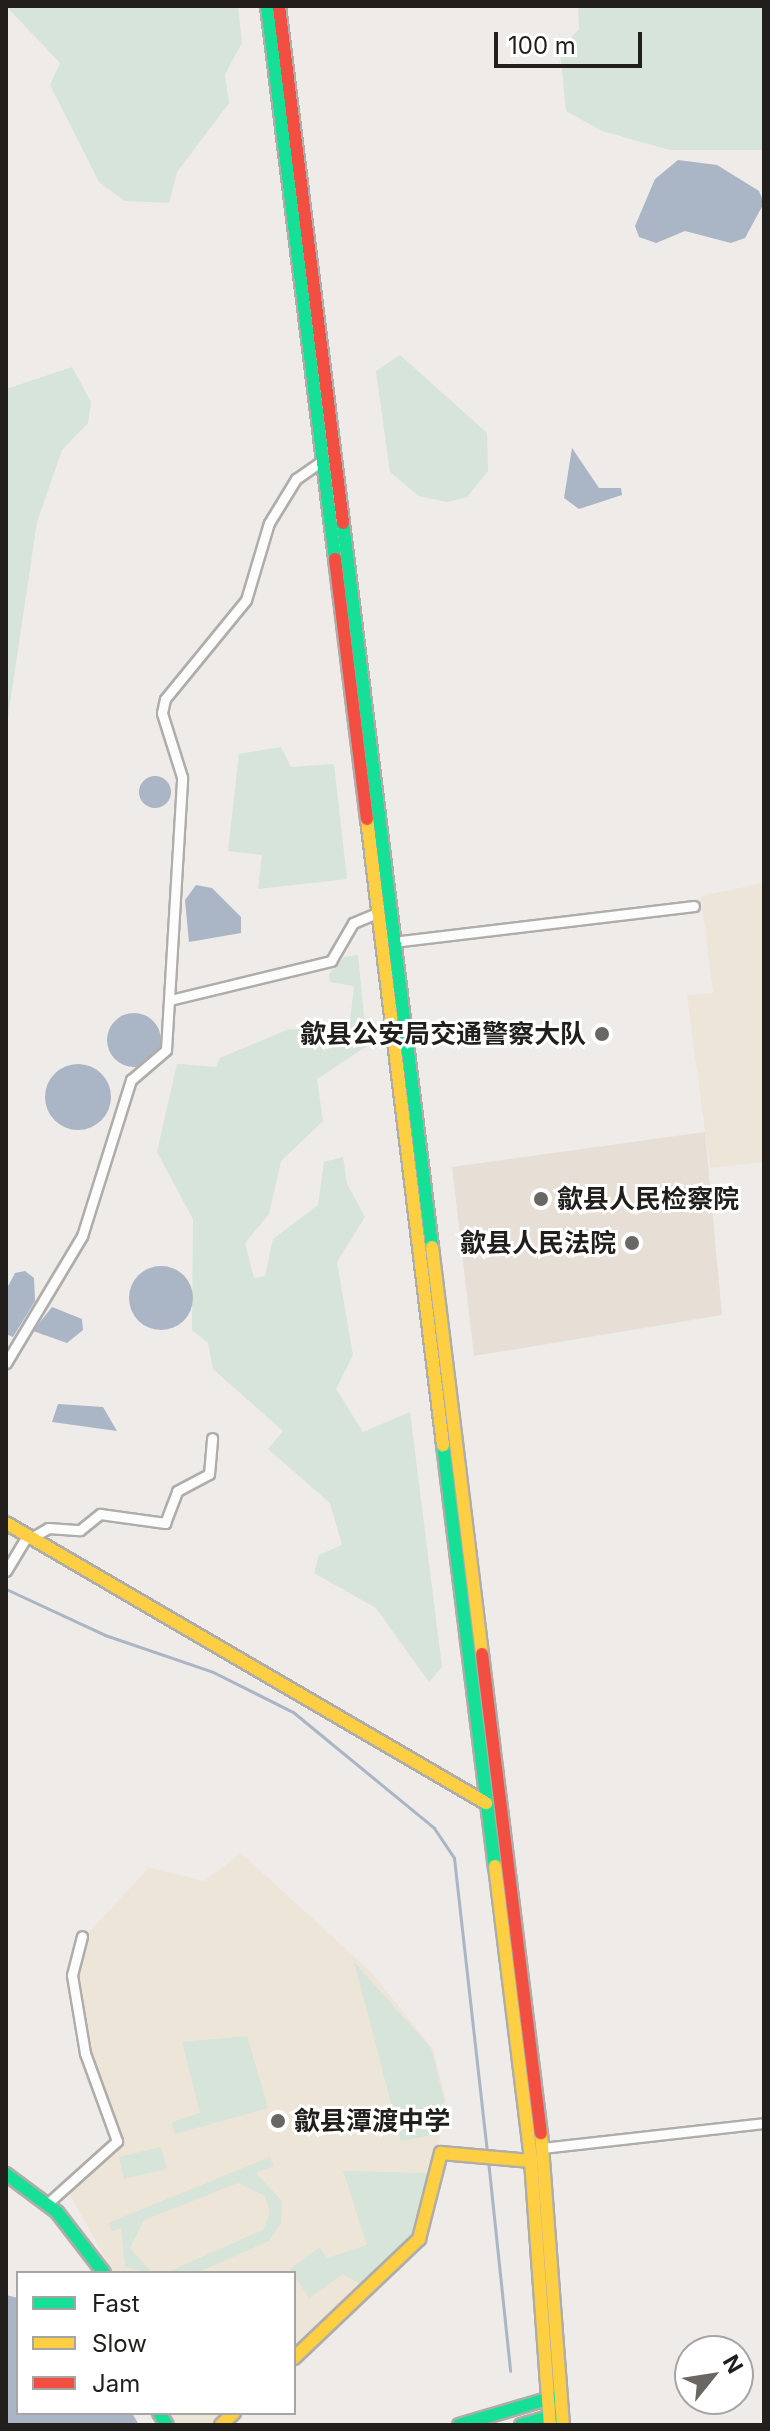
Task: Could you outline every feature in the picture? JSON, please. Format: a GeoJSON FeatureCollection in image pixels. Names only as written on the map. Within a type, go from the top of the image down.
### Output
{"type":"FeatureCollection","features":[{"type":"Feature","properties":{"kind":"main road"},"geometry":{"type":"LineString","coordinates":[[267,6],[531,2161],[555,2397]]}},
{"type":"Feature","properties":{"kind":"main road"},"geometry":{"type":"LineString","coordinates":[[279,6],[542,2148],[556,2420],[521,2425]]}},
{"type":"Feature","properties":{"kind":"main road"},"geometry":{"type":"LineString","coordinates":[[6,1523],[486,1803]]}},
{"type":"Feature","properties":{"kind":"main road"},"geometry":{"type":"LineString","coordinates":[[296,2356],[419,2239],[441,2153],[531,2161]]}},
{"type":"Feature","properties":{"kind":"main road"},"geometry":{"type":"LineString","coordinates":[[6,2174],[48,2203],[102,2271]]}},
{"type":"Feature","properties":{"kind":"main road"},"geometry":{"type":"LineString","coordinates":[[459,2425],[555,2397]]}},
{"type":"Feature","properties":{"kind":"street"},"geometry":{"type":"LineString","coordinates":[[6,1363],[82,1236],[131,1080],[163,1056],[170,1000],[182,777],[162,710],[248,597],[267,529],[292,484],[322,461]]}},
{"type":"Feature","properties":{"kind":"street"},"geometry":{"type":"LineString","coordinates":[[393,942],[694,906]]}},
{"type":"Feature","properties":{"kind":"street"},"geometry":{"type":"LineString","coordinates":[[170,1000],[331,961],[353,923],[377,913]]}},
{"type":"Feature","properties":{"kind":"street"},"geometry":{"type":"LineString","coordinates":[[6,1571],[29,1537],[48,1528],[80,1530],[100,1514],[165,1523],[177,1491],[209,1474],[212,1438]]}},
{"type":"Feature","properties":{"kind":"street"},"geometry":{"type":"LineString","coordinates":[[48,2203],[117,2141],[85,2053],[72,1975],[82,1936]]}},
{"type":"Feature","properties":{"kind":"street"},"geometry":{"type":"LineString","coordinates":[[542,2148],[764,2123]]}},
{"type":"Feature","properties":{"kind":"shaded area"},"geometry":{"type":"Polygon","coordinates":[[[6,6],[238,6],[242,43],[225,74],[229,103],[177,172],[169,203],[125,201],[99,182],[50,85],[60,63],[6,6]]]}},
{"type":"Feature","properties":{"kind":"shaded area"},"geometry":{"type":"Polygon","coordinates":[[[578,6],[764,6],[764,150],[670,150],[602,131],[566,111],[560,50],[579,29],[578,6]]]}},
{"type":"Feature","properties":{"kind":"shaded area"},"geometry":{"type":"Polygon","coordinates":[[[400,355],[487,433],[488,471],[467,497],[447,502],[419,496],[390,472],[376,371],[400,355]]]}},
{"type":"Feature","properties":{"kind":"shaded area"},"geometry":{"type":"Polygon","coordinates":[[[72,367],[91,402],[88,423],[62,450],[37,522],[6,730],[6,389],[72,367]]]}},
{"type":"Feature","properties":{"kind":"shaded area"},"geometry":{"type":"Polygon","coordinates":[[[281,747],[291,767],[334,764],[347,879],[258,889],[262,855],[228,851],[239,754],[281,747]]]}},
{"type":"Feature","properties":{"kind":"shaded area"},"geometry":{"type":"Polygon","coordinates":[[[764,883],[764,1162],[710,1168],[687,995],[713,993],[701,896],[764,883]]]}},
{"type":"Feature","properties":{"kind":"shaded area"},"geometry":{"type":"Polygon","coordinates":[[[358,955],[367,1046],[317,1079],[323,1121],[281,1161],[269,1214],[245,1243],[254,1278],[265,1276],[273,1239],[318,1205],[324,1162],[343,1157],[347,1184],[365,1217],[337,1262],[353,1355],[336,1389],[363,1432],[410,1412],[442,1667],[429,1682],[376,1608],[314,1573],[319,1555],[342,1545],[330,1503],[268,1449],[283,1431],[213,1369],[208,1343],[192,1330],[193,1219],[157,1152],[177,1064],[216,1067],[220,1058],[289,1029],[349,1030],[354,986],[330,982],[329,974],[344,957],[358,955]]]}},
{"type":"Feature","properties":{"kind":"shaded area","name":"歙县人民法院"},"geometry":{"type":"Polygon","coordinates":[[[705,1132],[722,1315],[474,1356],[452,1167],[705,1132]]]}},
{"type":"Feature","properties":{"kind":"shaded area","name":"歙县潭渡中学"},"geometry":{"type":"Polygon","coordinates":[[[241,1853],[371,1972],[433,2049],[446,2100],[425,2222],[296,2349],[296,2271],[112,2271],[67,2189],[123,2141],[91,2064],[75,1976],[85,1937],[149,1867],[204,1881],[241,1853]]]}},
{"type":"Feature","properties":{"kind":"shaded area"},"geometry":{"type":"Polygon","coordinates":[[[354,1962],[431,2048],[444,2100],[438,2134],[401,2141],[354,1962]]]}},
{"type":"Feature","properties":{"kind":"shaded area"},"geometry":{"type":"Polygon","coordinates":[[[247,2036],[268,2108],[175,2134],[172,2122],[200,2113],[182,2042],[247,2036]]]}},
{"type":"Feature","properties":{"kind":"shaded area"},"geometry":{"type":"Polygon","coordinates":[[[161,2147],[167,2169],[124,2179],[119,2157],[161,2147]]]}},
{"type":"Feature","properties":{"kind":"shaded area"},"geometry":{"type":"Polygon","coordinates":[[[270,2157],[274,2166],[256,2173],[282,2201],[281,2223],[269,2241],[201,2271],[171,2271],[263,2230],[270,2213],[265,2196],[238,2183],[144,2220],[130,2248],[150,2271],[125,2267],[121,2228],[112,2231],[108,2223],[270,2157]]]}},
{"type":"Feature","properties":{"kind":"shaded area"},"geometry":{"type":"Polygon","coordinates":[[[343,2171],[431,2173],[413,2240],[363,2285],[343,2274],[309,2298],[296,2278],[296,2271],[290,2269],[320,2247],[327,2258],[367,2245],[343,2171]]]}},
{"type":"Feature","properties":{"kind":"shaded area"},"geometry":{"type":"Polygon","coordinates":[[[166,2415],[225,2415],[214,2425],[174,2425],[166,2415]]]}},
{"type":"Feature","properties":{"kind":"water"},"geometry":{"type":"Polygon","coordinates":[[[678,160],[717,165],[759,191],[764,203],[745,238],[731,243],[685,231],[656,243],[639,237],[635,226],[655,179],[678,160]]]}},
{"type":"Feature","properties":{"kind":"water"},"geometry":{"type":"Polygon","coordinates":[[[572,448],[599,488],[621,488],[622,495],[579,509],[564,498],[572,448]]]}},
{"type":"Feature","properties":{"kind":"water"},"geometry":{"type":"Polygon","coordinates":[[[155,776],[167,780],[171,792],[167,804],[155,808],[143,804],[139,792],[143,780],[155,776]]]}},
{"type":"Feature","properties":{"kind":"water"},"geometry":{"type":"Polygon","coordinates":[[[196,885],[212,888],[241,917],[241,933],[189,942],[185,900],[196,885]]]}},
{"type":"Feature","properties":{"kind":"water"},"geometry":{"type":"Polygon","coordinates":[[[134,1013],[153,1021],[161,1040],[153,1059],[134,1067],[115,1059],[107,1040],[115,1021],[134,1013]]]}},
{"type":"Feature","properties":{"kind":"water"},"geometry":{"type":"Polygon","coordinates":[[[78,1064],[91,1067],[101,1074],[108,1084],[111,1097],[108,1110],[101,1120],[91,1127],[78,1130],[65,1127],[55,1120],[48,1110],[45,1097],[48,1084],[55,1074],[65,1067],[78,1064]]]}},
{"type":"Feature","properties":{"kind":"water"},"geometry":{"type":"Polygon","coordinates":[[[161,1266],[184,1275],[193,1298],[184,1321],[161,1330],[138,1321],[129,1298],[138,1275],[161,1266]]]}},
{"type":"Feature","properties":{"kind":"water"},"geometry":{"type":"Polygon","coordinates":[[[25,1271],[34,1278],[35,1301],[13,1337],[6,1334],[6,1290],[15,1273],[25,1271]]]}},
{"type":"Feature","properties":{"kind":"water"},"geometry":{"type":"Polygon","coordinates":[[[52,1307],[82,1319],[83,1330],[67,1343],[33,1331],[52,1307]]]}},
{"type":"Feature","properties":{"kind":"water"},"geometry":{"type":"Polygon","coordinates":[[[58,1404],[103,1407],[117,1431],[52,1422],[58,1404]]]}},
{"type":"Feature","properties":{"kind":"water"},"geometry":{"type":"Polygon","coordinates":[[[6,2295],[16,2298],[16,2415],[133,2415],[139,2425],[6,2425],[6,2295]]]}},
{"type":"Feature","properties":{"kind":"waterway"},"geometry":{"type":"LineString","coordinates":[[6,1589],[105,1635],[213,1672],[293,1712],[434,1828],[454,1858],[487,2152]]}},
{"type":"Feature","properties":{"kind":"waterway"},"geometry":{"type":"LineString","coordinates":[[488,2160],[510,2371]]}},
{"type":"Feature","properties":{"kind":"traffic: fast"},"geometry":{"type":"LineString","coordinates":[[267,6],[335,559]]}},
{"type":"Feature","properties":{"kind":"traffic: fast"},"geometry":{"type":"LineString","coordinates":[[343,523],[432,1247]]}},
{"type":"Feature","properties":{"kind":"traffic: fast"},"geometry":{"type":"LineString","coordinates":[[443,1445],[495,1866]]}},
{"type":"Feature","properties":{"kind":"traffic: fast"},"geometry":{"type":"LineString","coordinates":[[6,2174],[57,2212],[102,2271]]}},
{"type":"Feature","properties":{"kind":"traffic: fast"},"geometry":{"type":"LineString","coordinates":[[459,2425],[554,2397]]}},
{"type":"Feature","properties":{"kind":"traffic: fast"},"geometry":{"type":"LineString","coordinates":[[160,2415],[167,2425]]}},
{"type":"Feature","properties":{"kind":"traffic: fast"},"geometry":{"type":"LineString","coordinates":[[521,2425],[557,2415]]}},
{"type":"Feature","properties":{"kind":"traffic: slow"},"geometry":{"type":"LineString","coordinates":[[367,819],[443,1445]]}},
{"type":"Feature","properties":{"kind":"traffic: slow"},"geometry":{"type":"LineString","coordinates":[[432,1247],[482,1654]]}},
{"type":"Feature","properties":{"kind":"traffic: slow"},"geometry":{"type":"LineString","coordinates":[[6,1523],[486,1803]]}},
{"type":"Feature","properties":{"kind":"traffic: slow"},"geometry":{"type":"LineString","coordinates":[[495,1866],[531,2161],[550,2425]]}},
{"type":"Feature","properties":{"kind":"traffic: slow"},"geometry":{"type":"LineString","coordinates":[[541,2133],[563,2425]]}},
{"type":"Feature","properties":{"kind":"traffic: slow"},"geometry":{"type":"LineString","coordinates":[[296,2356],[419,2239],[441,2153],[531,2161]]}},
{"type":"Feature","properties":{"kind":"traffic: slow"},"geometry":{"type":"LineString","coordinates":[[221,2425],[232,2415]]}},
{"type":"Feature","properties":{"kind":"traffic: jam"},"geometry":{"type":"LineString","coordinates":[[279,6],[343,523]]}},
{"type":"Feature","properties":{"kind":"traffic: jam"},"geometry":{"type":"LineString","coordinates":[[335,559],[367,819]]}},
{"type":"Feature","properties":{"kind":"traffic: jam"},"geometry":{"type":"LineString","coordinates":[[482,1654],[541,2133]]}},
{"type":"Feature","properties":{"kind":"place","name":"歙县公安局交通警察大队"},"geometry":{"type":"Point","coordinates":[602,1034]}},
{"type":"Feature","properties":{"kind":"place","name":"歙县人民检察院"},"geometry":{"type":"Point","coordinates":[541,1199]}},
{"type":"Feature","properties":{"kind":"place","name":"歙县人民法院"},"geometry":{"type":"Point","coordinates":[632,1243]}},
{"type":"Feature","properties":{"kind":"place","name":"歙县潭渡中学"},"geometry":{"type":"Point","coordinates":[278,2121]}}]}
